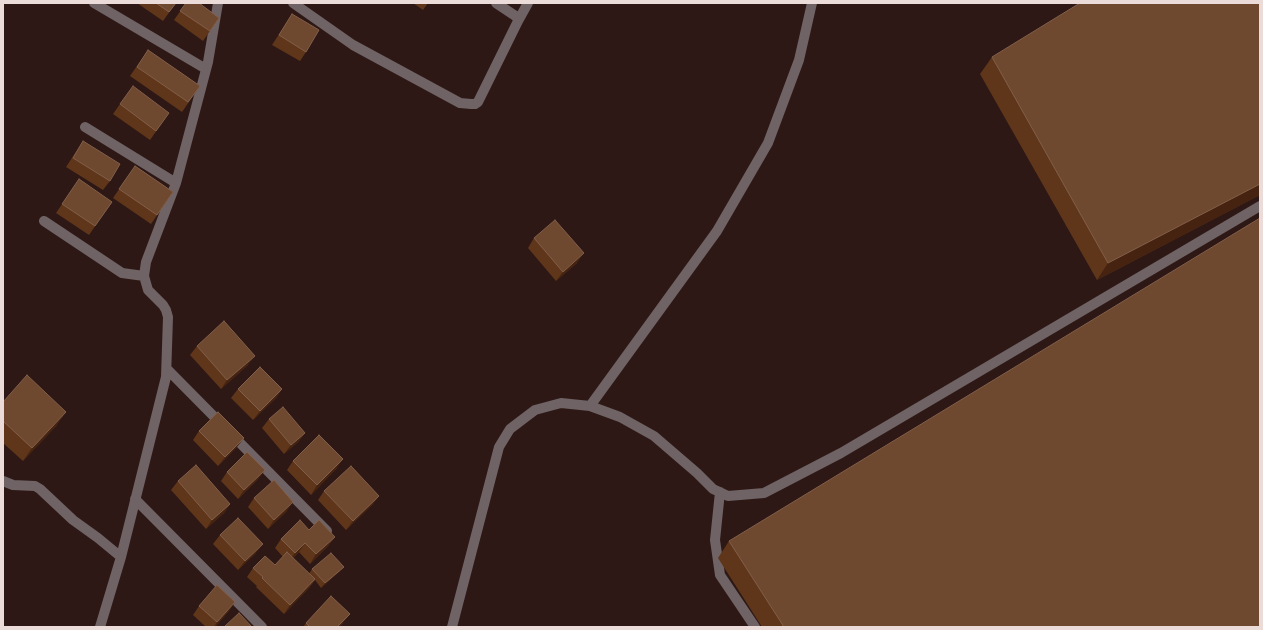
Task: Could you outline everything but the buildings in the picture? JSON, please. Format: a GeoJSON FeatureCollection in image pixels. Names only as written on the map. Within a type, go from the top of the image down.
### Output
{"type":"FeatureCollection","features":[{"type":"Feature","properties":{"kind":"street"},"geometry":{"type":"LineString","coordinates":[[94,3],[206,69]]}},
{"type":"Feature","properties":{"kind":"street"},"geometry":{"type":"LineString","coordinates":[[100,627],[121,557],[166,378],[168,317],[163,304],[148,290],[144,276],[146,262],[176,184],[206,69],[218,3]]}},
{"type":"Feature","properties":{"kind":"street"},"geometry":{"type":"LineString","coordinates":[[293,3],[353,45],[460,103],[471,104],[478,102],[528,3]]}},
{"type":"Feature","properties":{"kind":"street"},"geometry":{"type":"LineString","coordinates":[[496,3],[517,17],[518,21]]}},
{"type":"Feature","properties":{"kind":"street"},"geometry":{"type":"LineString","coordinates":[[590,406],[717,231],[768,143],[799,60],[812,3]]}},
{"type":"Feature","properties":{"kind":"street"},"geometry":{"type":"LineString","coordinates":[[85,127],[176,184]]}},
{"type":"Feature","properties":{"kind":"street"},"geometry":{"type":"LineString","coordinates":[[452,627],[499,447],[510,429],[535,410],[561,403],[590,406],[620,417],[654,436],[697,473],[713,489],[728,496],[764,493],[841,453],[1260,206]]}},
{"type":"Feature","properties":{"kind":"street"},"geometry":{"type":"LineString","coordinates":[[44,221],[122,273],[144,276]]}},
{"type":"Feature","properties":{"kind":"street"},"geometry":{"type":"LineString","coordinates":[[167,369],[334,538]]}},
{"type":"Feature","properties":{"kind":"street"},"geometry":{"type":"LineString","coordinates":[[3,480],[13,486],[35,486],[40,489],[73,520],[121,557]]}},
{"type":"Feature","properties":{"kind":"street"},"geometry":{"type":"LineString","coordinates":[[720,492],[715,540],[720,575],[755,627]]}},
{"type":"Feature","properties":{"kind":"street"},"geometry":{"type":"LineString","coordinates":[[135,499],[262,627]]}}]}
